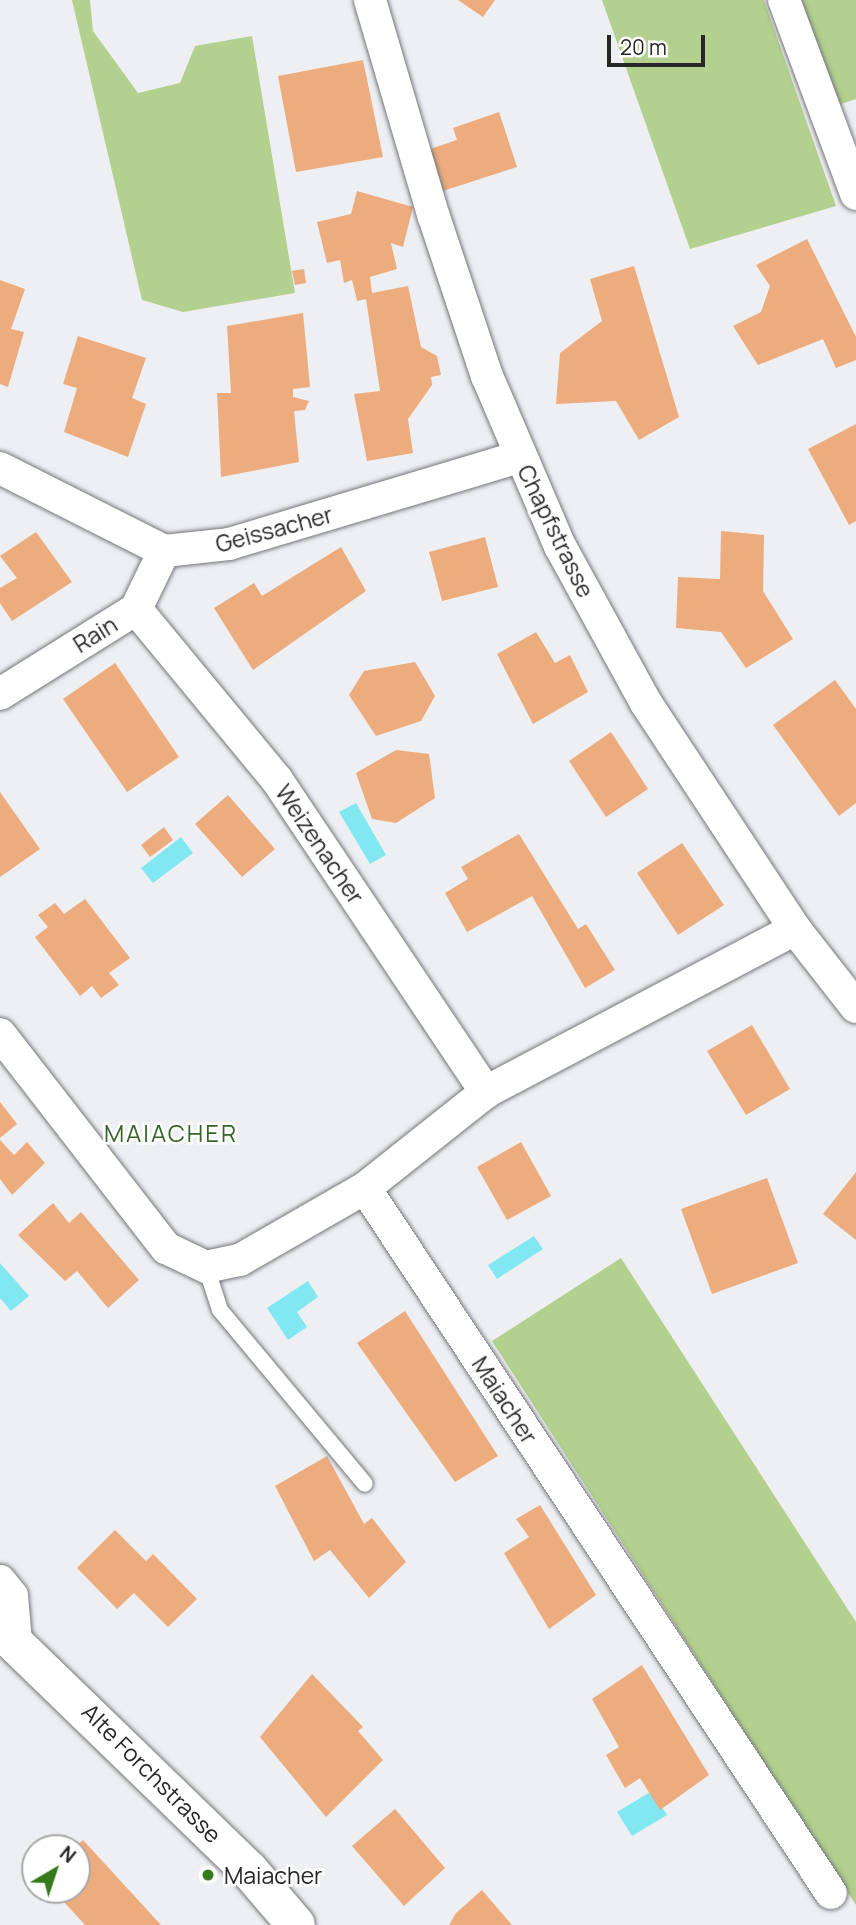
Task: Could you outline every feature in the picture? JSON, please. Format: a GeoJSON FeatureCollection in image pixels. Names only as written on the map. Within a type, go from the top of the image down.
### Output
{"type":"FeatureCollection","features":[{"type":"Feature","properties":{"kind":"street","name":"Chapfstrasse"},"geometry":{"type":"LineString","coordinates":[[370,0],[434,217],[519,457],[646,704],[795,929],[842,965],[856,1007]]}},
{"type":"Feature","properties":{"kind":"street"},"geometry":{"type":"LineString","coordinates":[[784,0],[856,194]]}},
{"type":"Feature","properties":{"kind":"street","name":"Geissacher"},"geometry":{"type":"LineString","coordinates":[[164,551],[229,544],[519,457]]}},
{"type":"Feature","properties":{"kind":"street"},"geometry":{"type":"LineString","coordinates":[[0,468],[164,551]]}},
{"type":"Feature","properties":{"kind":"street","name":"Rain"},"geometry":{"type":"LineString","coordinates":[[0,694],[136,609],[164,551]]}},
{"type":"Feature","properties":{"kind":"street","name":"Weizenacher"},"geometry":{"type":"LineString","coordinates":[[136,609],[277,780],[486,1092]]}},
{"type":"Feature","properties":{"kind":"street"},"geometry":{"type":"LineString","coordinates":[[0,1034],[166,1248],[206,1267],[240,1260],[365,1188],[486,1092],[795,929]]}},
{"type":"Feature","properties":{"kind":"street","name":"Maiacher"},"geometry":{"type":"LineString","coordinates":[[365,1188],[831,1893]]}},
{"type":"Feature","properties":{"kind":"street"},"geometry":{"type":"LineString","coordinates":[[0,1581],[12,1596],[8,1635]]}},
{"type":"Feature","properties":{"kind":"street","name":"Alte Forchstrasse"},"geometry":{"type":"LineString","coordinates":[[8,1635],[249,1870],[296,1925]]}},
{"type":"Feature","properties":{"kind":"lane"},"geometry":{"type":"LineString","coordinates":[[206,1267],[220,1310],[365,1484]]}},
{"type":"Feature","properties":{"kind":"green space"},"geometry":{"type":"Polygon","coordinates":[[[72,0],[90,0],[93,31],[138,93],[180,83],[195,46],[252,36],[295,293],[183,312],[142,300],[72,0]]]}},
{"type":"Feature","properties":{"kind":"green space"},"geometry":{"type":"Polygon","coordinates":[[[602,0],[764,0],[836,206],[690,249],[602,0]]]}},
{"type":"Feature","properties":{"kind":"green space"},"geometry":{"type":"Polygon","coordinates":[[[790,0],[856,0],[856,99],[829,108],[790,0]]]}},
{"type":"Feature","properties":{"kind":"green space"},"geometry":{"type":"Polygon","coordinates":[[[621,1258],[856,1622],[856,1905],[492,1341],[621,1258]]]}},
{"type":"Feature","properties":{"kind":"water"},"geometry":{"type":"Polygon","coordinates":[[[356,803],[386,855],[370,864],[339,812],[356,803]]]}},
{"type":"Feature","properties":{"kind":"water"},"geometry":{"type":"Polygon","coordinates":[[[181,837],[193,853],[153,883],[141,868],[181,837]]]}},
{"type":"Feature","properties":{"kind":"water"},"geometry":{"type":"Polygon","coordinates":[[[534,1236],[543,1249],[497,1279],[488,1265],[534,1236]]]}},
{"type":"Feature","properties":{"kind":"water"},"geometry":{"type":"Polygon","coordinates":[[[0,1263],[29,1296],[11,1311],[0,1298],[0,1263]]]}},
{"type":"Feature","properties":{"kind":"water"},"geometry":{"type":"Polygon","coordinates":[[[308,1281],[318,1297],[297,1312],[307,1327],[288,1340],[267,1308],[308,1281]]]}},
{"type":"Feature","properties":{"kind":"water"},"geometry":{"type":"Polygon","coordinates":[[[652,1791],[667,1815],[632,1836],[617,1812],[652,1791]]]}},
{"type":"Feature","properties":{"kind":"building"},"geometry":{"type":"Polygon","coordinates":[[[458,0],[495,0],[483,17],[458,0]]]}},
{"type":"Feature","properties":{"kind":"building"},"geometry":{"type":"Polygon","coordinates":[[[363,60],[383,157],[296,172],[278,76],[363,60]]]}},
{"type":"Feature","properties":{"kind":"building"},"geometry":{"type":"Polygon","coordinates":[[[499,112],[517,167],[443,191],[430,149],[457,140],[453,128],[499,112]]]}},
{"type":"Feature","properties":{"kind":"building"},"geometry":{"type":"Polygon","coordinates":[[[357,191],[413,207],[403,247],[391,243],[397,269],[370,277],[372,293],[408,286],[421,347],[437,356],[441,375],[431,377],[432,385],[408,419],[413,453],[367,461],[354,394],[380,391],[366,299],[357,301],[352,280],[344,283],[340,260],[327,263],[317,222],[351,214],[357,191]]]}},
{"type":"Feature","properties":{"kind":"building"},"geometry":{"type":"Polygon","coordinates":[[[807,239],[856,337],[856,360],[836,368],[823,339],[758,365],[733,326],[761,312],[770,286],[756,265],[807,239]]]}},
{"type":"Feature","properties":{"kind":"building"},"geometry":{"type":"Polygon","coordinates":[[[634,266],[679,417],[639,440],[616,401],[556,404],[560,353],[602,321],[590,279],[634,266]]]}},
{"type":"Feature","properties":{"kind":"building"},"geometry":{"type":"Polygon","coordinates":[[[304,269],[306,283],[295,285],[292,271],[304,269]]]}},
{"type":"Feature","properties":{"kind":"building"},"geometry":{"type":"Polygon","coordinates":[[[0,280],[25,289],[11,329],[24,332],[8,387],[0,384],[0,280]]]}},
{"type":"Feature","properties":{"kind":"building"},"geometry":{"type":"Polygon","coordinates":[[[303,313],[310,387],[293,389],[293,397],[309,401],[305,410],[294,411],[299,462],[221,477],[217,393],[231,393],[227,326],[303,313]]]}},
{"type":"Feature","properties":{"kind":"building"},"geometry":{"type":"Polygon","coordinates":[[[78,336],[146,358],[132,398],[146,404],[128,457],[64,432],[77,388],[63,384],[78,336]]]}},
{"type":"Feature","properties":{"kind":"building"},"geometry":{"type":"Polygon","coordinates":[[[856,424],[856,521],[849,525],[808,449],[856,424]]]}},
{"type":"Feature","properties":{"kind":"building"},"geometry":{"type":"Polygon","coordinates":[[[721,531],[764,535],[763,591],[793,639],[746,668],[721,632],[676,628],[678,577],[720,579],[721,531]]]}},
{"type":"Feature","properties":{"kind":"building"},"geometry":{"type":"Polygon","coordinates":[[[36,532],[72,582],[12,621],[0,603],[0,588],[17,578],[0,556],[36,532]]]}},
{"type":"Feature","properties":{"kind":"building"},"geometry":{"type":"Polygon","coordinates":[[[485,537],[498,587],[442,601],[429,552],[485,537]]]}},
{"type":"Feature","properties":{"kind":"building"},"geometry":{"type":"Polygon","coordinates":[[[341,547],[366,591],[253,670],[214,608],[254,583],[262,596],[341,547]]]}},
{"type":"Feature","properties":{"kind":"building"},"geometry":{"type":"Polygon","coordinates":[[[536,632],[555,663],[570,655],[588,692],[533,724],[497,654],[536,632]]]}},
{"type":"Feature","properties":{"kind":"building"},"geometry":{"type":"Polygon","coordinates":[[[415,662],[435,696],[421,721],[376,736],[349,695],[364,671],[415,662]]]}},
{"type":"Feature","properties":{"kind":"building"},"geometry":{"type":"Polygon","coordinates":[[[115,663],[179,757],[127,792],[63,699],[115,663]]]}},
{"type":"Feature","properties":{"kind":"building"},"geometry":{"type":"Polygon","coordinates":[[[835,680],[856,709],[856,803],[839,816],[773,725],[835,680]]]}},
{"type":"Feature","properties":{"kind":"building"},"geometry":{"type":"Polygon","coordinates":[[[611,732],[648,789],[606,817],[569,761],[611,732]]]}},
{"type":"Feature","properties":{"kind":"building"},"geometry":{"type":"Polygon","coordinates":[[[396,750],[429,754],[435,798],[396,823],[372,819],[356,773],[396,750]]]}},
{"type":"Feature","properties":{"kind":"building"},"geometry":{"type":"Polygon","coordinates":[[[0,792],[40,849],[0,877],[0,792]]]}},
{"type":"Feature","properties":{"kind":"building"},"geometry":{"type":"Polygon","coordinates":[[[228,795],[275,849],[242,877],[195,824],[228,795]]]}},
{"type":"Feature","properties":{"kind":"building"},"geometry":{"type":"Polygon","coordinates":[[[164,827],[173,840],[150,857],[141,845],[164,827]]]}},
{"type":"Feature","properties":{"kind":"building"},"geometry":{"type":"Polygon","coordinates":[[[519,834],[578,929],[586,924],[615,970],[585,988],[532,896],[467,932],[445,893],[468,879],[461,867],[519,834]]]}},
{"type":"Feature","properties":{"kind":"building"},"geometry":{"type":"Polygon","coordinates":[[[682,843],[724,905],[678,935],[637,873],[682,843]]]}},
{"type":"Feature","properties":{"kind":"building"},"geometry":{"type":"Polygon","coordinates":[[[85,899],[130,958],[109,973],[119,985],[101,998],[92,986],[80,996],[35,937],[48,927],[38,915],[55,903],[64,914],[85,899]]]}},
{"type":"Feature","properties":{"kind":"building"},"geometry":{"type":"Polygon","coordinates":[[[752,1025],[790,1089],[746,1115],[707,1051],[752,1025]]]}},
{"type":"Feature","properties":{"kind":"building"},"geometry":{"type":"Polygon","coordinates":[[[0,1102],[17,1124],[0,1138],[0,1102]]]}},
{"type":"Feature","properties":{"kind":"building"},"geometry":{"type":"Polygon","coordinates":[[[0,1140],[14,1155],[27,1142],[45,1163],[12,1195],[0,1179],[0,1140]]]}},
{"type":"Feature","properties":{"kind":"building"},"geometry":{"type":"Polygon","coordinates":[[[521,1142],[551,1196],[507,1220],[477,1167],[521,1142]]]}},
{"type":"Feature","properties":{"kind":"building"},"geometry":{"type":"Polygon","coordinates":[[[856,1172],[856,1240],[823,1214],[856,1172]]]}},
{"type":"Feature","properties":{"kind":"building"},"geometry":{"type":"Polygon","coordinates":[[[767,1178],[798,1263],[712,1294],[681,1209],[767,1178]]]}},
{"type":"Feature","properties":{"kind":"building"},"geometry":{"type":"Polygon","coordinates":[[[53,1203],[69,1223],[81,1212],[139,1280],[108,1308],[77,1271],[65,1281],[18,1235],[53,1203]]]}},
{"type":"Feature","properties":{"kind":"building"},"geometry":{"type":"Polygon","coordinates":[[[405,1311],[498,1456],[455,1482],[357,1343],[405,1311]]]}},
{"type":"Feature","properties":{"kind":"building"},"geometry":{"type":"Polygon","coordinates":[[[327,1456],[364,1524],[372,1518],[406,1562],[369,1598],[330,1550],[314,1561],[275,1486],[327,1456]]]}},
{"type":"Feature","properties":{"kind":"building"},"geometry":{"type":"Polygon","coordinates":[[[540,1505],[596,1595],[549,1629],[504,1553],[529,1537],[516,1519],[540,1505]]]}},
{"type":"Feature","properties":{"kind":"building"},"geometry":{"type":"Polygon","coordinates":[[[115,1530],[146,1561],[153,1554],[197,1599],[168,1627],[134,1593],[117,1609],[77,1568],[115,1530]]]}},
{"type":"Feature","properties":{"kind":"building"},"geometry":{"type":"Polygon","coordinates":[[[642,1665],[709,1775],[660,1810],[640,1778],[625,1788],[606,1755],[619,1747],[592,1699],[642,1665]]]}},
{"type":"Feature","properties":{"kind":"building"},"geometry":{"type":"Polygon","coordinates":[[[312,1674],[363,1727],[358,1731],[383,1760],[326,1817],[260,1737],[312,1674]]]}},
{"type":"Feature","properties":{"kind":"building"},"geometry":{"type":"Polygon","coordinates":[[[395,1809],[445,1868],[404,1906],[352,1846],[395,1809]]]}},
{"type":"Feature","properties":{"kind":"building"},"geometry":{"type":"Polygon","coordinates":[[[91,1849],[161,1925],[85,1925],[66,1904],[91,1904],[91,1849]]]}},
{"type":"Feature","properties":{"kind":"building"},"geometry":{"type":"Polygon","coordinates":[[[482,1890],[512,1925],[449,1925],[456,1913],[482,1890]]]}},
{"type":"Feature","properties":{"kind":"place","name":"Maiacher"},"geometry":{"type":"Point","coordinates":[208,1875]}},
{"type":"Feature","properties":{"kind":"district","name":"MAIACHER"},"geometry":{"type":"Point","coordinates":[171,1133]}}]}
